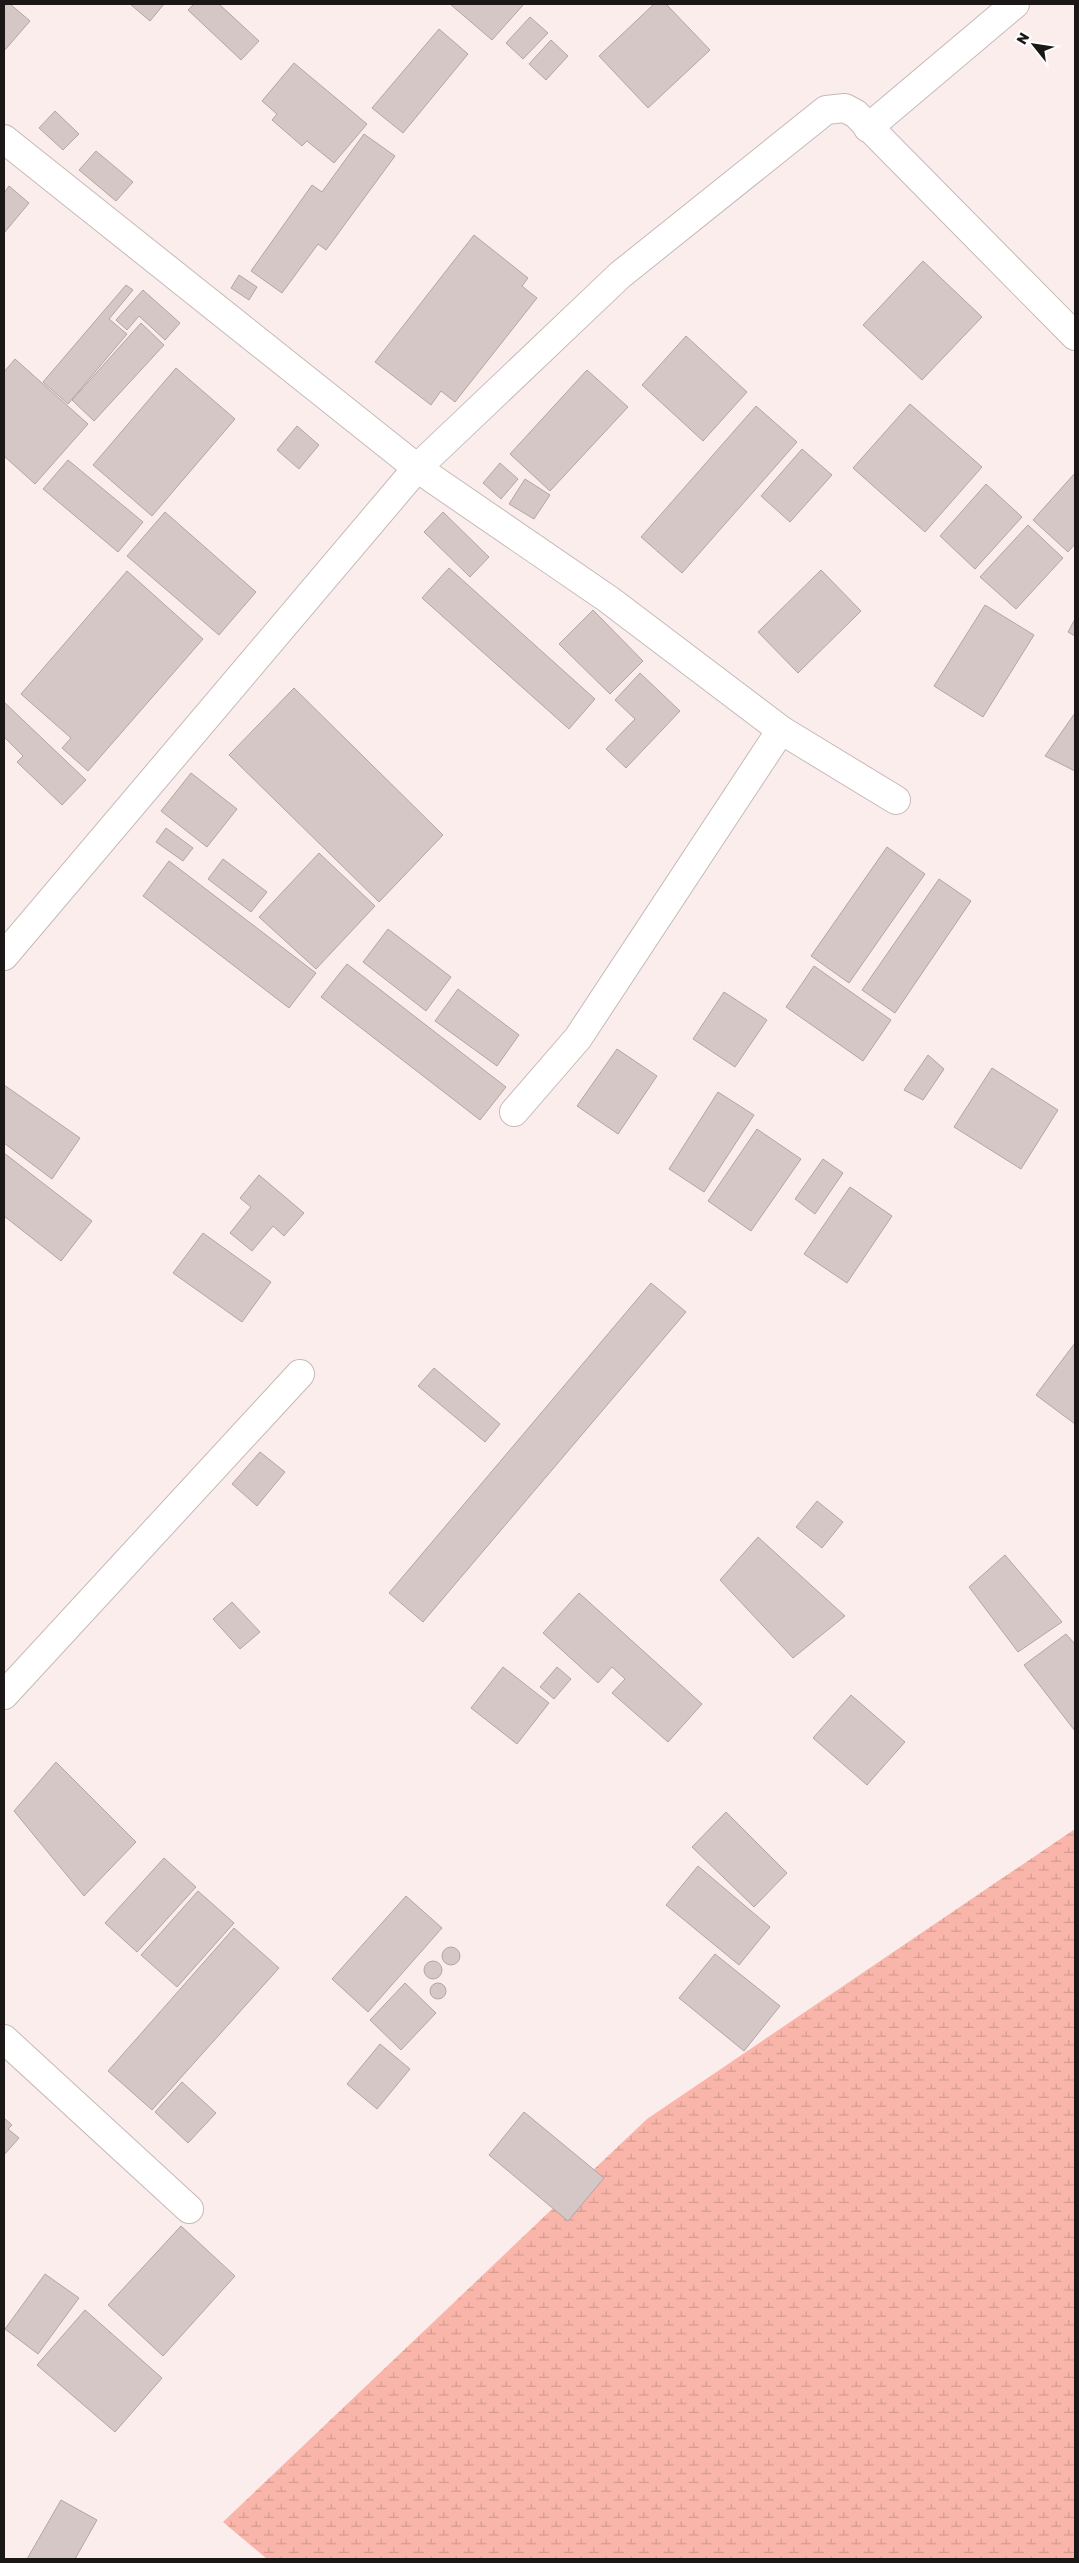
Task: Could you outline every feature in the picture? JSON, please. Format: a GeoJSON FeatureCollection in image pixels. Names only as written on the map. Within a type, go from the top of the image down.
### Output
{"type":"FeatureCollection","features":[{"type":"Feature","properties":{"kind":"street"},"geometry":{"type":"LineString","coordinates":[[868,128],[1013,4]]}},
{"type":"Feature","properties":{"kind":"street"},"geometry":{"type":"LineString","coordinates":[[4,956],[417,468],[620,275],[826,110],[845,108],[856,114],[1075,336]]}},
{"type":"Feature","properties":{"kind":"street"},"geometry":{"type":"LineString","coordinates":[[4,139],[417,468],[608,599],[781,730],[896,800]]}},
{"type":"Feature","properties":{"kind":"street"},"geometry":{"type":"LineString","coordinates":[[514,1112],[578,1038],[781,730]]}},
{"type":"Feature","properties":{"kind":"street"},"geometry":{"type":"LineString","coordinates":[[4,1695],[300,1374]]}},
{"type":"Feature","properties":{"kind":"street"},"geometry":{"type":"LineString","coordinates":[[4,2038],[189,2209]]}},
{"type":"Feature","properties":{"kind":"green space"},"geometry":{"type":"Polygon","coordinates":[[[1075,1829],[1075,2559],[267,2559],[223,2522],[647,2119],[1075,1829]]]}},
{"type":"Feature","properties":{"kind":"building"},"geometry":{"type":"Polygon","coordinates":[[[4,4],[10,4],[30,21],[4,51],[4,4]]]}},
{"type":"Feature","properties":{"kind":"building"},"geometry":{"type":"Polygon","coordinates":[[[130,4],[164,4],[150,21],[130,4]]]}},
{"type":"Feature","properties":{"kind":"building"},"geometry":{"type":"Polygon","coordinates":[[[194,4],[219,4],[259,41],[241,60],[188,10],[194,4]]]}},
{"type":"Feature","properties":{"kind":"building"},"geometry":{"type":"Polygon","coordinates":[[[450,4],[524,4],[492,40],[450,4]]]}},
{"type":"Feature","properties":{"kind":"building"},"geometry":{"type":"Polygon","coordinates":[[[654,4],[666,4],[710,50],[648,108],[599,56],[654,4]]]}},
{"type":"Feature","properties":{"kind":"building"},"geometry":{"type":"Polygon","coordinates":[[[530,17],[548,33],[523,59],[506,43],[530,17]]]}},
{"type":"Feature","properties":{"kind":"building"},"geometry":{"type":"Polygon","coordinates":[[[439,29],[468,54],[403,133],[372,108],[439,29]]]}},
{"type":"Feature","properties":{"kind":"building"},"geometry":{"type":"Polygon","coordinates":[[[551,40],[568,56],[546,80],[529,64],[551,40]]]}},
{"type":"Feature","properties":{"kind":"building"},"geometry":{"type":"Polygon","coordinates":[[[294,63],[367,124],[334,163],[307,141],[302,146],[272,120],[277,114],[262,101],[294,63]]]}},
{"type":"Feature","properties":{"kind":"building"},"geometry":{"type":"Polygon","coordinates":[[[55,111],[79,134],[63,150],[39,128],[55,111]]]}},
{"type":"Feature","properties":{"kind":"building"},"geometry":{"type":"Polygon","coordinates":[[[364,134],[395,156],[326,250],[318,244],[282,293],[251,271],[312,185],[322,192],[364,134]]]}},
{"type":"Feature","properties":{"kind":"building"},"geometry":{"type":"Polygon","coordinates":[[[96,151],[133,182],[116,201],[79,170],[96,151]]]}},
{"type":"Feature","properties":{"kind":"building"},"geometry":{"type":"Polygon","coordinates":[[[9,186],[29,203],[4,233],[4,193],[9,186]]]}},
{"type":"Feature","properties":{"kind":"building"},"geometry":{"type":"Polygon","coordinates":[[[474,235],[528,278],[522,286],[537,298],[455,402],[441,391],[431,405],[375,362],[474,235]]]}},
{"type":"Feature","properties":{"kind":"building"},"geometry":{"type":"Polygon","coordinates":[[[923,261],[982,317],[922,380],[863,325],[923,261]]]}},
{"type":"Feature","properties":{"kind":"building"},"geometry":{"type":"Polygon","coordinates":[[[239,275],[257,287],[249,300],[231,288],[239,275]]]}},
{"type":"Feature","properties":{"kind":"building"},"geometry":{"type":"Polygon","coordinates":[[[126,285],[133,290],[109,319],[127,334],[68,404],[43,382],[126,285]]]}},
{"type":"Feature","properties":{"kind":"building"},"geometry":{"type":"Polygon","coordinates":[[[143,290],[180,323],[165,340],[139,316],[127,330],[116,320],[143,290]]]}},
{"type":"Feature","properties":{"kind":"building"},"geometry":{"type":"Polygon","coordinates":[[[141,323],[164,345],[94,421],[72,400],[141,323]]]}},
{"type":"Feature","properties":{"kind":"building"},"geometry":{"type":"Polygon","coordinates":[[[686,336],[747,392],[703,441],[642,385],[686,336]]]}},
{"type":"Feature","properties":{"kind":"building"},"geometry":{"type":"Polygon","coordinates":[[[15,359],[88,424],[35,484],[4,456],[4,372],[15,359]]]}},
{"type":"Feature","properties":{"kind":"building"},"geometry":{"type":"Polygon","coordinates":[[[176,368],[235,419],[152,516],[93,465],[176,368]]]}},
{"type":"Feature","properties":{"kind":"building"},"geometry":{"type":"Polygon","coordinates":[[[587,370],[628,407],[550,491],[510,454],[587,370]]]}},
{"type":"Feature","properties":{"kind":"building"},"geometry":{"type":"Polygon","coordinates":[[[910,404],[982,467],[925,532],[853,468],[910,404]]]}},
{"type":"Feature","properties":{"kind":"building"},"geometry":{"type":"Polygon","coordinates":[[[756,406],[797,442],[682,573],[641,537],[756,406]]]}},
{"type":"Feature","properties":{"kind":"building"},"geometry":{"type":"Polygon","coordinates":[[[297,426],[319,445],[299,469],[277,450],[297,426]]]}},
{"type":"Feature","properties":{"kind":"building"},"geometry":{"type":"Polygon","coordinates":[[[802,449],[832,475],[790,522],[761,496],[802,449]]]}},
{"type":"Feature","properties":{"kind":"building"},"geometry":{"type":"Polygon","coordinates":[[[68,460],[143,522],[118,552],[43,489],[68,460]]]}},
{"type":"Feature","properties":{"kind":"building"},"geometry":{"type":"Polygon","coordinates":[[[500,463],[518,479],[501,499],[483,483],[500,463]]]}},
{"type":"Feature","properties":{"kind":"building"},"geometry":{"type":"Polygon","coordinates":[[[1075,473],[1075,544],[1068,552],[1033,520],[1075,473]]]}},
{"type":"Feature","properties":{"kind":"building"},"geometry":{"type":"Polygon","coordinates":[[[525,479],[550,495],[534,519],[509,504],[525,479]]]}},
{"type":"Feature","properties":{"kind":"building"},"geometry":{"type":"Polygon","coordinates":[[[986,484],[1022,517],[975,569],[940,536],[986,484]]]}},
{"type":"Feature","properties":{"kind":"building"},"geometry":{"type":"Polygon","coordinates":[[[165,512],[256,592],[219,635],[127,556],[165,512]]]}},
{"type":"Feature","properties":{"kind":"building"},"geometry":{"type":"Polygon","coordinates":[[[443,512],[489,557],[470,577],[424,532],[443,512]]]}},
{"type":"Feature","properties":{"kind":"building"},"geometry":{"type":"Polygon","coordinates":[[[1028,525],[1063,558],[1016,609],[980,577],[1028,525]]]}},
{"type":"Feature","properties":{"kind":"building"},"geometry":{"type":"Polygon","coordinates":[[[449,568],[595,699],[569,729],[422,598],[449,568]]]}},
{"type":"Feature","properties":{"kind":"building"},"geometry":{"type":"Polygon","coordinates":[[[821,570],[861,611],[798,673],[758,632],[821,570]]]}},
{"type":"Feature","properties":{"kind":"building"},"geometry":{"type":"Polygon","coordinates":[[[127,571],[203,639],[88,771],[62,748],[71,738],[21,694],[127,571]]]}},
{"type":"Feature","properties":{"kind":"building"},"geometry":{"type":"Polygon","coordinates":[[[985,605],[1034,635],[983,717],[934,686],[985,605]]]}},
{"type":"Feature","properties":{"kind":"building"},"geometry":{"type":"Polygon","coordinates":[[[593,610],[643,661],[610,694],[559,644],[593,610]]]}},
{"type":"Feature","properties":{"kind":"building"},"geometry":{"type":"Polygon","coordinates":[[[1075,619],[1075,636],[1068,632],[1075,619]]]}},
{"type":"Feature","properties":{"kind":"building"},"geometry":{"type":"Polygon","coordinates":[[[640,673],[680,711],[626,768],[606,749],[635,719],[615,700],[640,673]]]}},
{"type":"Feature","properties":{"kind":"building"},"geometry":{"type":"Polygon","coordinates":[[[294,688],[443,835],[379,902],[229,755],[294,688]]]}},
{"type":"Feature","properties":{"kind":"building"},"geometry":{"type":"Polygon","coordinates":[[[4,702],[86,780],[62,805],[17,762],[23,756],[4,737],[4,702]]]}},
{"type":"Feature","properties":{"kind":"building"},"geometry":{"type":"Polygon","coordinates":[[[1075,713],[1075,771],[1045,756],[1075,713]]]}},
{"type":"Feature","properties":{"kind":"building"},"geometry":{"type":"Polygon","coordinates":[[[191,773],[237,809],[207,847],[161,811],[191,773]]]}},
{"type":"Feature","properties":{"kind":"building"},"geometry":{"type":"Polygon","coordinates":[[[166,828],[193,848],[183,861],[156,842],[166,828]]]}},
{"type":"Feature","properties":{"kind":"building"},"geometry":{"type":"Polygon","coordinates":[[[887,847],[925,874],[849,983],[811,956],[887,847]]]}},
{"type":"Feature","properties":{"kind":"building"},"geometry":{"type":"Polygon","coordinates":[[[319,853],[375,906],[316,969],[259,917],[319,853]]]}},
{"type":"Feature","properties":{"kind":"building"},"geometry":{"type":"Polygon","coordinates":[[[223,859],[267,892],[251,912],[208,879],[223,859]]]}},
{"type":"Feature","properties":{"kind":"building"},"geometry":{"type":"Polygon","coordinates":[[[169,861],[316,973],[289,1008],[143,896],[169,861]]]}},
{"type":"Feature","properties":{"kind":"building"},"geometry":{"type":"Polygon","coordinates":[[[939,879],[971,901],[895,1013],[862,990],[939,879]]]}},
{"type":"Feature","properties":{"kind":"building"},"geometry":{"type":"Polygon","coordinates":[[[388,929],[451,977],[426,1011],[363,962],[388,929]]]}},
{"type":"Feature","properties":{"kind":"building"},"geometry":{"type":"Polygon","coordinates":[[[347,964],[506,1087],[480,1120],[321,997],[347,964]]]}},
{"type":"Feature","properties":{"kind":"building"},"geometry":{"type":"Polygon","coordinates":[[[814,966],[891,1020],[863,1061],[786,1007],[814,966]]]}},
{"type":"Feature","properties":{"kind":"building"},"geometry":{"type":"Polygon","coordinates":[[[458,989],[519,1035],[497,1066],[435,1021],[458,989]]]}},
{"type":"Feature","properties":{"kind":"building"},"geometry":{"type":"Polygon","coordinates":[[[724,992],[767,1020],[735,1067],[693,1039],[724,992]]]}},
{"type":"Feature","properties":{"kind":"building"},"geometry":{"type":"Polygon","coordinates":[[[617,1049],[657,1076],[618,1134],[577,1106],[617,1049]]]}},
{"type":"Feature","properties":{"kind":"building"},"geometry":{"type":"Polygon","coordinates":[[[928,1055],[944,1069],[923,1100],[904,1090],[928,1055]]]}},
{"type":"Feature","properties":{"kind":"building"},"geometry":{"type":"Polygon","coordinates":[[[992,1068],[1058,1110],[1021,1169],[954,1127],[992,1068]]]}},
{"type":"Feature","properties":{"kind":"building"},"geometry":{"type":"Polygon","coordinates":[[[4,1085],[80,1138],[52,1179],[4,1143],[4,1085]]]}},
{"type":"Feature","properties":{"kind":"building"},"geometry":{"type":"Polygon","coordinates":[[[718,1092],[754,1115],[704,1192],[669,1169],[718,1092]]]}},
{"type":"Feature","properties":{"kind":"building"},"geometry":{"type":"Polygon","coordinates":[[[757,1129],[801,1159],[751,1231],[708,1201],[757,1129]]]}},
{"type":"Feature","properties":{"kind":"building"},"geometry":{"type":"Polygon","coordinates":[[[4,1153],[92,1221],[61,1261],[4,1216],[4,1153]]]}},
{"type":"Feature","properties":{"kind":"building"},"geometry":{"type":"Polygon","coordinates":[[[823,1159],[843,1173],[815,1214],[795,1199],[823,1159]]]}},
{"type":"Feature","properties":{"kind":"building"},"geometry":{"type":"Polygon","coordinates":[[[259,1175],[304,1213],[284,1236],[273,1226],[252,1251],[230,1233],[251,1207],[240,1198],[259,1175]]]}},
{"type":"Feature","properties":{"kind":"building"},"geometry":{"type":"Polygon","coordinates":[[[850,1187],[892,1216],[847,1283],[804,1254],[850,1187]]]}},
{"type":"Feature","properties":{"kind":"building"},"geometry":{"type":"Polygon","coordinates":[[[203,1233],[271,1282],[242,1322],[173,1273],[203,1233]]]}},
{"type":"Feature","properties":{"kind":"building"},"geometry":{"type":"Polygon","coordinates":[[[651,1283],[686,1312],[423,1622],[389,1593],[651,1283]]]}},
{"type":"Feature","properties":{"kind":"building"},"geometry":{"type":"Polygon","coordinates":[[[1075,1343],[1075,1424],[1036,1395],[1075,1343]]]}},
{"type":"Feature","properties":{"kind":"building"},"geometry":{"type":"Polygon","coordinates":[[[434,1368],[500,1424],[485,1442],[418,1386],[434,1368]]]}},
{"type":"Feature","properties":{"kind":"building"},"geometry":{"type":"Polygon","coordinates":[[[260,1452],[285,1472],[257,1506],[232,1484],[260,1452]]]}},
{"type":"Feature","properties":{"kind":"building"},"geometry":{"type":"Polygon","coordinates":[[[817,1501],[843,1522],[822,1548],[796,1527],[817,1501]]]}},
{"type":"Feature","properties":{"kind":"building"},"geometry":{"type":"Polygon","coordinates":[[[758,1537],[845,1616],[793,1658],[720,1580],[758,1537]]]}},
{"type":"Feature","properties":{"kind":"building"},"geometry":{"type":"Polygon","coordinates":[[[1005,1555],[1062,1622],[1018,1652],[969,1587],[1005,1555]]]}},
{"type":"Feature","properties":{"kind":"building"},"geometry":{"type":"Polygon","coordinates":[[[579,1593],[702,1704],[668,1742],[612,1693],[625,1679],[612,1667],[598,1683],[543,1633],[579,1593]]]}},
{"type":"Feature","properties":{"kind":"building"},"geometry":{"type":"Polygon","coordinates":[[[232,1602],[260,1632],[240,1649],[213,1619],[232,1602]]]}},
{"type":"Feature","properties":{"kind":"building"},"geometry":{"type":"Polygon","coordinates":[[[1066,1634],[1075,1644],[1075,1731],[1024,1665],[1066,1634]]]}},
{"type":"Feature","properties":{"kind":"building"},"geometry":{"type":"Polygon","coordinates":[[[503,1667],[549,1703],[517,1744],[471,1708],[503,1667]]]}},
{"type":"Feature","properties":{"kind":"building"},"geometry":{"type":"Polygon","coordinates":[[[557,1667],[571,1679],[554,1699],[540,1687],[557,1667]]]}},
{"type":"Feature","properties":{"kind":"building"},"geometry":{"type":"Polygon","coordinates":[[[851,1695],[905,1742],[867,1785],[813,1738],[851,1695]]]}},
{"type":"Feature","properties":{"kind":"building"},"geometry":{"type":"Polygon","coordinates":[[[56,1762],[136,1842],[84,1896],[14,1811],[56,1762]]]}},
{"type":"Feature","properties":{"kind":"building"},"geometry":{"type":"Polygon","coordinates":[[[726,1812],[787,1873],[754,1907],[692,1847],[726,1812]]]}},
{"type":"Feature","properties":{"kind":"building"},"geometry":{"type":"Polygon","coordinates":[[[164,1858],[196,1887],[137,1952],[105,1923],[164,1858]]]}},
{"type":"Feature","properties":{"kind":"building"},"geometry":{"type":"Polygon","coordinates":[[[698,1866],[770,1927],[739,1965],[666,1905],[698,1866]]]}},
{"type":"Feature","properties":{"kind":"building"},"geometry":{"type":"Polygon","coordinates":[[[198,1891],[234,1923],[177,1987],[141,1955],[198,1891]]]}},
{"type":"Feature","properties":{"kind":"building"},"geometry":{"type":"Polygon","coordinates":[[[406,1896],[442,1928],[368,2012],[332,1979],[406,1896]]]}},
{"type":"Feature","properties":{"kind":"building"},"geometry":{"type":"Polygon","coordinates":[[[234,1928],[279,1968],[152,2110],[108,2071],[234,1928]]]}},
{"type":"Feature","properties":{"kind":"building"},"geometry":{"type":"Polygon","coordinates":[[[447,1947],[455,1947],[460,1952],[458,1963],[447,1965],[442,1960],[442,1952],[447,1947]]]}},
{"type":"Feature","properties":{"kind":"building"},"geometry":{"type":"Polygon","coordinates":[[[715,1954],[780,2006],[744,2051],[679,1998],[715,1954]]]}},
{"type":"Feature","properties":{"kind":"building"},"geometry":{"type":"Polygon","coordinates":[[[433,1961],[439,1964],[442,1970],[439,1976],[433,1979],[427,1976],[424,1970],[427,1964],[433,1961]]]}},
{"type":"Feature","properties":{"kind":"building"},"geometry":{"type":"Polygon","coordinates":[[[405,1983],[436,2013],[401,2050],[370,2020],[405,1983]]]}},
{"type":"Feature","properties":{"kind":"building"},"geometry":{"type":"Polygon","coordinates":[[[435,1983],[441,1983],[446,1988],[444,1997],[435,1999],[430,1994],[430,1988],[435,1983]]]}},
{"type":"Feature","properties":{"kind":"building"},"geometry":{"type":"Polygon","coordinates":[[[380,2044],[410,2069],[377,2109],[347,2084],[380,2044]]]}},
{"type":"Feature","properties":{"kind":"building"},"geometry":{"type":"Polygon","coordinates":[[[182,2082],[216,2113],[188,2143],[155,2112],[182,2082]]]}},
{"type":"Feature","properties":{"kind":"building"},"geometry":{"type":"Polygon","coordinates":[[[524,2112],[604,2178],[568,2221],[489,2155],[524,2112]]]}},
{"type":"Feature","properties":{"kind":"building"},"geometry":{"type":"Polygon","coordinates":[[[4,2118],[12,2125],[8,2129],[19,2138],[4,2155],[4,2118]]]}},
{"type":"Feature","properties":{"kind":"building"},"geometry":{"type":"Polygon","coordinates":[[[181,2226],[235,2276],[163,2356],[108,2305],[181,2226]]]}},
{"type":"Feature","properties":{"kind":"building"},"geometry":{"type":"Polygon","coordinates":[[[45,2274],[79,2298],[38,2354],[5,2329],[45,2274]]]}},
{"type":"Feature","properties":{"kind":"building"},"geometry":{"type":"Polygon","coordinates":[[[85,2310],[162,2378],[115,2432],[37,2365],[85,2310]]]}},
{"type":"Feature","properties":{"kind":"building"},"geometry":{"type":"Polygon","coordinates":[[[61,2500],[97,2520],[75,2559],[27,2559],[61,2500]]]}}]}
